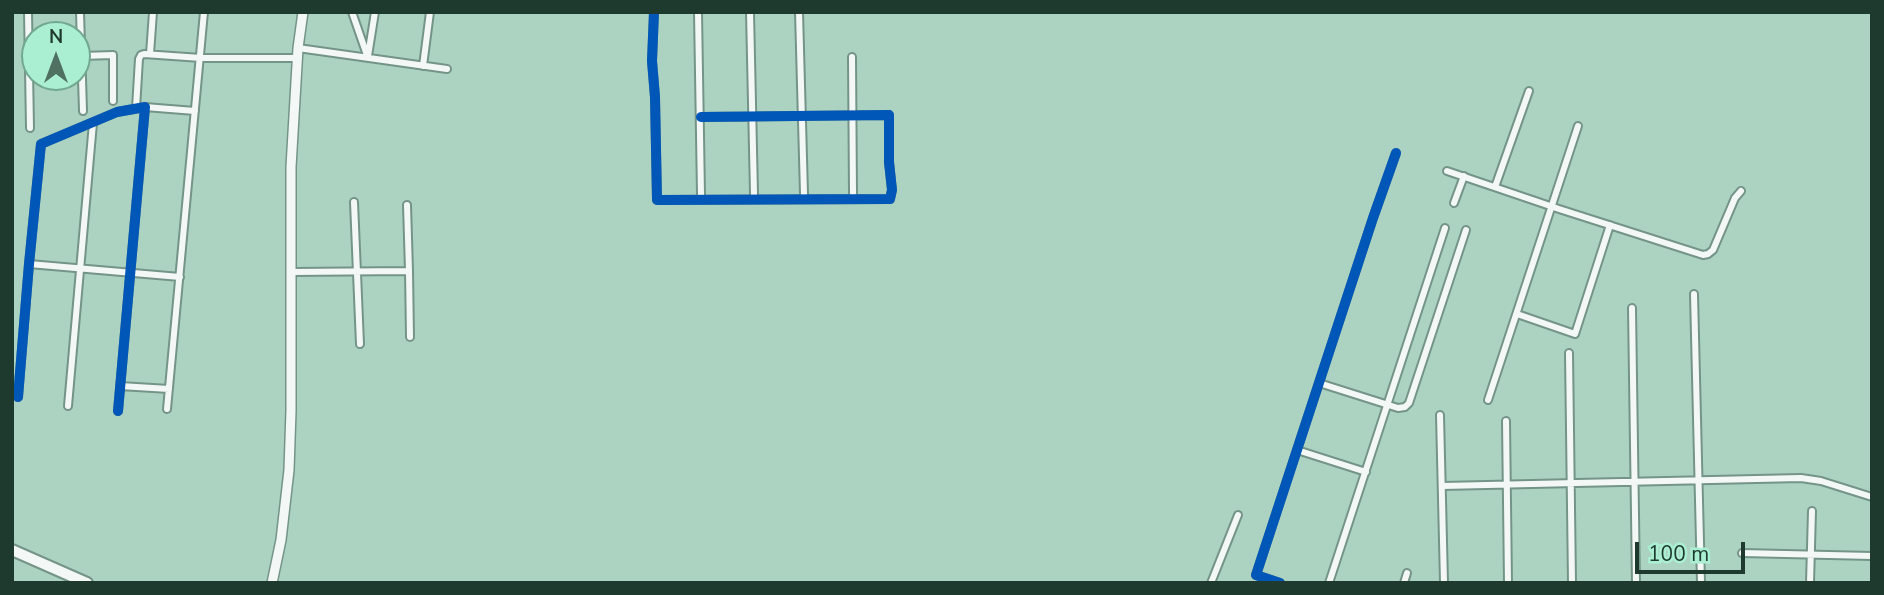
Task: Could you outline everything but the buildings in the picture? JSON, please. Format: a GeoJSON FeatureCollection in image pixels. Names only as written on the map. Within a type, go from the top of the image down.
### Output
{"type":"FeatureCollection","features":[{"type":"Feature","properties":{"kind":"main road"},"geometry":{"type":"LineString","coordinates":[[272,583],[281,540],[289,470],[292,411],[291,167],[303,12]]}},
{"type":"Feature","properties":{"kind":"main road"},"geometry":{"type":"LineString","coordinates":[[12,550],[87,583]]}},
{"type":"Feature","properties":{"kind":"main road"},"geometry":{"type":"LineString","coordinates":[[12,557],[71,583]]}},
{"type":"Feature","properties":{"kind":"street"},"geometry":{"type":"LineString","coordinates":[[28,12],[30,128]]}},
{"type":"Feature","properties":{"kind":"street"},"geometry":{"type":"LineString","coordinates":[[149,54],[153,12]]}},
{"type":"Feature","properties":{"kind":"street"},"geometry":{"type":"LineString","coordinates":[[167,409],[204,12]]}},
{"type":"Feature","properties":{"kind":"street"},"geometry":{"type":"LineString","coordinates":[[352,12],[368,58]]}},
{"type":"Feature","properties":{"kind":"street"},"geometry":{"type":"LineString","coordinates":[[368,58],[375,12]]}},
{"type":"Feature","properties":{"kind":"street"},"geometry":{"type":"LineString","coordinates":[[423,66],[430,12]]}},
{"type":"Feature","properties":{"kind":"street"},"geometry":{"type":"LineString","coordinates":[[654,12],[652,61],[657,200],[890,199],[892,190],[889,115],[701,117]]}},
{"type":"Feature","properties":{"kind":"street"},"geometry":{"type":"LineString","coordinates":[[698,12],[701,195]]}},
{"type":"Feature","properties":{"kind":"street"},"geometry":{"type":"LineString","coordinates":[[750,12],[754,194]]}},
{"type":"Feature","properties":{"kind":"street"},"geometry":{"type":"LineString","coordinates":[[799,12],[804,194]]}},
{"type":"Feature","properties":{"kind":"street"},"geometry":{"type":"LineString","coordinates":[[136,108],[141,55],[201,58],[298,53],[368,58],[447,69]]}},
{"type":"Feature","properties":{"kind":"street"},"geometry":{"type":"LineString","coordinates":[[113,55],[113,102]]}},
{"type":"Feature","properties":{"kind":"street"},"geometry":{"type":"LineString","coordinates":[[91,56],[122,55]]}},
{"type":"Feature","properties":{"kind":"street"},"geometry":{"type":"LineString","coordinates":[[852,57],[853,192]]}},
{"type":"Feature","properties":{"kind":"street"},"geometry":{"type":"LineString","coordinates":[[83,91],[83,111]]}},
{"type":"Feature","properties":{"kind":"street"},"geometry":{"type":"LineString","coordinates":[[1495,187],[1529,91]]}},
{"type":"Feature","properties":{"kind":"street"},"geometry":{"type":"LineString","coordinates":[[18,397],[41,144],[117,112],[145,107],[195,111]]}},
{"type":"Feature","properties":{"kind":"street"},"geometry":{"type":"LineString","coordinates":[[118,411],[145,107]]}},
{"type":"Feature","properties":{"kind":"street"},"geometry":{"type":"LineString","coordinates":[[68,406],[93,123]]}},
{"type":"Feature","properties":{"kind":"street"},"geometry":{"type":"LineString","coordinates":[[1488,400],[1578,126]]}},
{"type":"Feature","properties":{"kind":"street"},"geometry":{"type":"LineString","coordinates":[[1253,583],[1396,153]]}},
{"type":"Feature","properties":{"kind":"street"},"geometry":{"type":"LineString","coordinates":[[1447,170],[1703,255],[1713,250],[1735,198],[1741,191]]}},
{"type":"Feature","properties":{"kind":"street"},"geometry":{"type":"LineString","coordinates":[[1454,203],[1464,176]]}},
{"type":"Feature","properties":{"kind":"street"},"geometry":{"type":"LineString","coordinates":[[354,202],[360,344]]}},
{"type":"Feature","properties":{"kind":"street"},"geometry":{"type":"LineString","coordinates":[[407,205],[410,337]]}},
{"type":"Feature","properties":{"kind":"street"},"geometry":{"type":"LineString","coordinates":[[1517,314],[1575,334],[1610,225]]}},
{"type":"Feature","properties":{"kind":"street"},"geometry":{"type":"LineString","coordinates":[[1329,583],[1445,228]]}},
{"type":"Feature","properties":{"kind":"street"},"geometry":{"type":"LineString","coordinates":[[1319,383],[1402,408],[1409,402],[1466,230]]}},
{"type":"Feature","properties":{"kind":"street"},"geometry":{"type":"LineString","coordinates":[[29,264],[180,277]]}},
{"type":"Feature","properties":{"kind":"street"},"geometry":{"type":"LineString","coordinates":[[291,272],[410,271]]}},
{"type":"Feature","properties":{"kind":"street"},"geometry":{"type":"LineString","coordinates":[[1694,294],[1701,583]]}},
{"type":"Feature","properties":{"kind":"street"},"geometry":{"type":"LineString","coordinates":[[1632,308],[1636,583]]}},
{"type":"Feature","properties":{"kind":"street"},"geometry":{"type":"LineString","coordinates":[[1569,353],[1572,583]]}},
{"type":"Feature","properties":{"kind":"street"},"geometry":{"type":"LineString","coordinates":[[120,386],[169,389]]}},
{"type":"Feature","properties":{"kind":"street"},"geometry":{"type":"LineString","coordinates":[[1440,415],[1444,583]]}},
{"type":"Feature","properties":{"kind":"street"},"geometry":{"type":"LineString","coordinates":[[1506,421],[1508,583]]}},
{"type":"Feature","properties":{"kind":"street"},"geometry":{"type":"LineString","coordinates":[[1297,450],[1366,472]]}},
{"type":"Feature","properties":{"kind":"street"},"geometry":{"type":"LineString","coordinates":[[1442,486],[1801,478],[1821,481],[1872,497]]}},
{"type":"Feature","properties":{"kind":"street"},"geometry":{"type":"LineString","coordinates":[[1810,583],[1812,511]]}},
{"type":"Feature","properties":{"kind":"street"},"geometry":{"type":"LineString","coordinates":[[1210,583],[1238,515]]}},
{"type":"Feature","properties":{"kind":"street"},"geometry":{"type":"LineString","coordinates":[[1742,553],[1872,556]]}},
{"type":"Feature","properties":{"kind":"street"},"geometry":{"type":"LineString","coordinates":[[1404,583],[1407,573]]}},
{"type":"Feature","properties":{"kind":"street"},"geometry":{"type":"LineString","coordinates":[[1256,575],[1280,583]]}},
{"type":"Feature","properties":{"kind":"cycle path"},"geometry":{"type":"LineString","coordinates":[[654,12],[652,61],[657,200],[890,199],[892,190],[889,115],[701,117]]}},
{"type":"Feature","properties":{"kind":"cycle path"},"geometry":{"type":"LineString","coordinates":[[18,397],[41,144],[117,112],[145,107],[118,411]]}},
{"type":"Feature","properties":{"kind":"cycle path"},"geometry":{"type":"LineString","coordinates":[[1280,583],[1256,575],[1396,153]]}}]}
